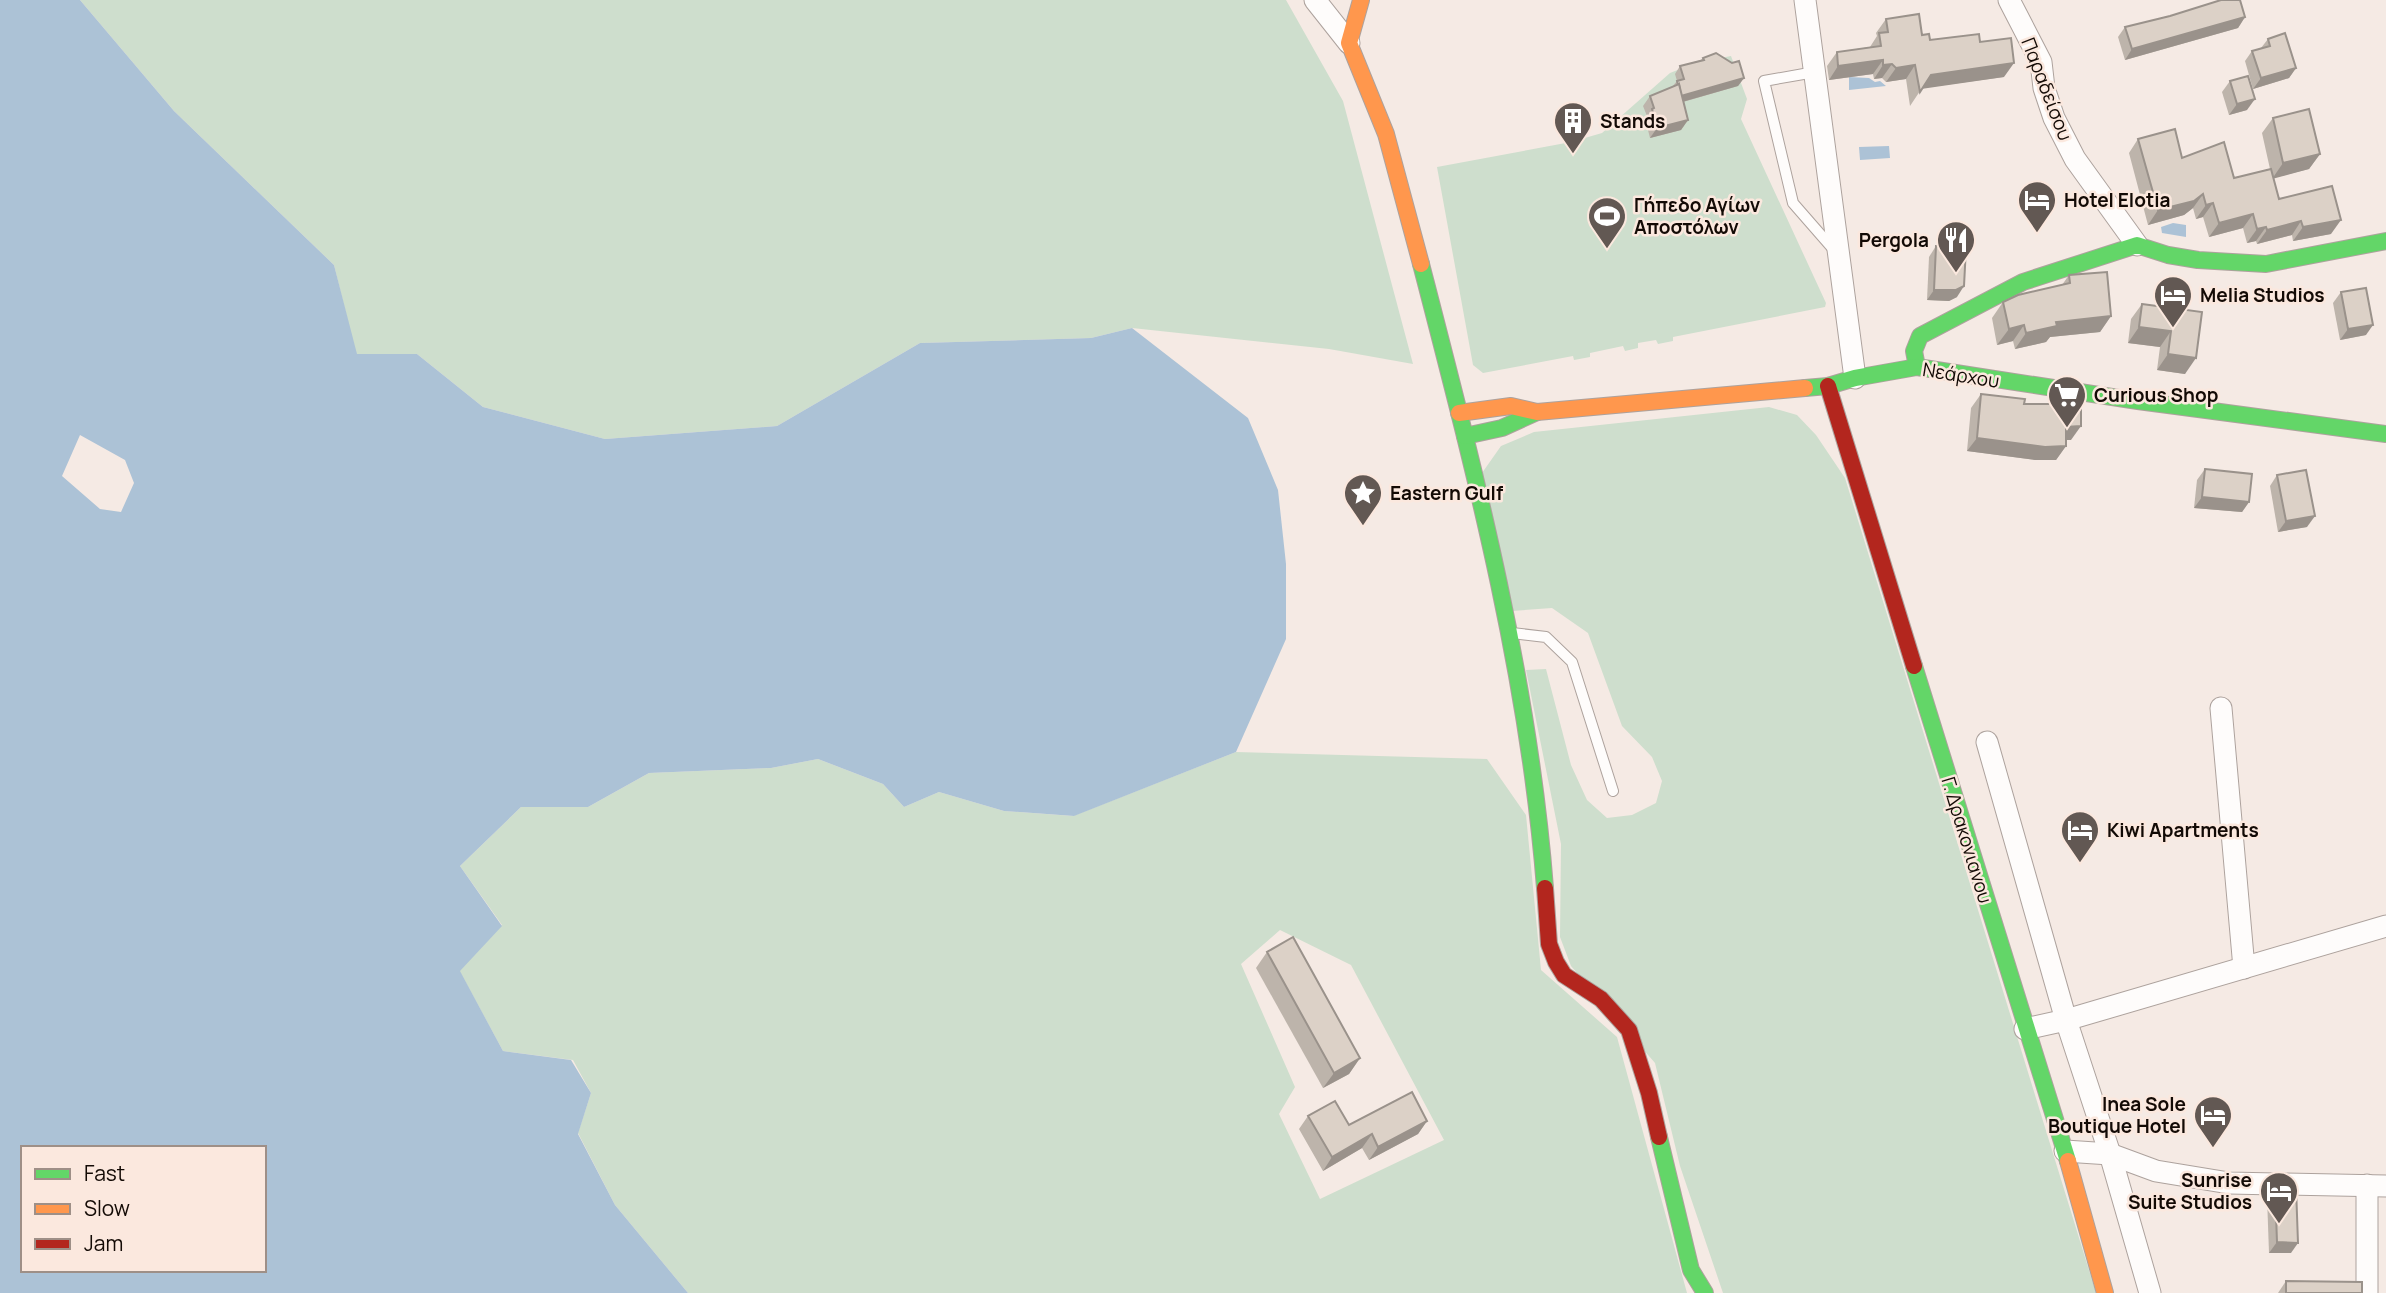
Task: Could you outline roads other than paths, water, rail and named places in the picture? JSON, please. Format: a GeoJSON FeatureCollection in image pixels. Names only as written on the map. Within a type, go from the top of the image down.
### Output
{"type":"FeatureCollection","features":[{"type":"Feature","properties":{"kind":"street"},"geometry":{"type":"LineString","coordinates":[[1315,0],[1349,43],[1386,134],[1465,436],[1509,632],[1539,812],[1549,944],[1564,975],[1601,999],[1629,1030],[1650,1093],[1691,1270],[1705,1293]]}},
{"type":"Feature","properties":{"kind":"street"},"geometry":{"type":"LineString","coordinates":[[1349,43],[1362,0]]}},
{"type":"Feature","properties":{"kind":"street"},"geometry":{"type":"LineString","coordinates":[[1805,0],[1855,378]]}},
{"type":"Feature","properties":{"kind":"street","name":"Παραδείσου"},"geometry":{"type":"LineString","coordinates":[[2008,0],[2041,62],[2044,88],[2054,118],[2075,159],[2137,245]]}},
{"type":"Feature","properties":{"kind":"street"},"geometry":{"type":"LineString","coordinates":[[1917,367],[1913,352],[1920,337],[2024,282],[2137,245],[2168,255],[2198,260],[2266,264],[2386,241]]}},
{"type":"Feature","properties":{"kind":"street","name":"Νεάρχου"},"geometry":{"type":"LineString","coordinates":[[1459,414],[1511,405],[1536,412],[1828,386],[1855,378],[1917,367],[2138,401],[2386,434]]}},
{"type":"Feature","properties":{"kind":"street"},"geometry":{"type":"LineString","coordinates":[[1452,384],[1485,408]]}},
{"type":"Feature","properties":{"kind":"street","name":"Γ. Δρακονιανου"},"geometry":{"type":"LineString","coordinates":[[1828,386],[2064,1151],[2105,1293]]}},
{"type":"Feature","properties":{"kind":"street","name":"Νεάρχου"},"geometry":{"type":"LineString","coordinates":[[1465,436],[1513,425],[1536,412]]}},
{"type":"Feature","properties":{"kind":"street"},"geometry":{"type":"LineString","coordinates":[[1471,463],[1490,432]]}},
{"type":"Feature","properties":{"kind":"street"},"geometry":{"type":"LineString","coordinates":[[2221,708],[2244,968]]}},
{"type":"Feature","properties":{"kind":"street"},"geometry":{"type":"LineString","coordinates":[[1987,742],[2066,1020],[2110,1154],[2150,1293]]}},
{"type":"Feature","properties":{"kind":"street"},"geometry":{"type":"LineString","coordinates":[[2025,1030],[2386,926]]}},
{"type":"Feature","properties":{"kind":"street"},"geometry":{"type":"LineString","coordinates":[[2064,1151],[2110,1154],[2156,1171],[2230,1183],[2376,1186],[2368,1293]]}},
{"type":"Feature","properties":{"kind":"lane"},"geometry":{"type":"LineString","coordinates":[[1815,72],[1764,81],[1793,203],[1839,255]]}},
{"type":"Feature","properties":{"kind":"lane"},"geometry":{"type":"LineString","coordinates":[[1509,632],[1546,637],[1572,662],[1613,791]]}},
{"type":"Feature","properties":{"kind":"water"},"geometry":{"type":"Polygon","coordinates":[[[0,0],[80,0],[174,111],[334,265],[357,354],[417,354],[483,407],[605,439],[777,426],[920,343],[1091,338],[1132,328],[1248,418],[1278,490],[1286,564],[1286,639],[1236,752],[1074,816],[1004,811],[939,792],[904,807],[883,784],[818,759],[771,768],[649,773],[588,807],[521,807],[460,866],[502,926],[460,971],[503,1051],[571,1060],[591,1093],[578,1134],[615,1205],[688,1293],[0,1293],[0,0]],[[80,435],[62,476],[100,509],[121,512],[134,483],[125,460],[80,435]]]}},
{"type":"Feature","properties":{"kind":"water"},"geometry":{"type":"Polygon","coordinates":[[[1849,77],[1869,78],[1886,86],[1849,90],[1849,77]]]}},
{"type":"Feature","properties":{"kind":"water"},"geometry":{"type":"Polygon","coordinates":[[[1889,146],[1890,158],[1860,160],[1859,147],[1889,146]]]}},
{"type":"Feature","properties":{"kind":"water"},"geometry":{"type":"Polygon","coordinates":[[[2173,223],[2186,225],[2186,237],[2162,233],[2161,227],[2173,223]]]}},
{"type":"Feature","properties":{"kind":"place","name":"Stands"},"geometry":{"type":"Point","coordinates":[1573,155]}},
{"type":"Feature","properties":{"kind":"place","name":"Hotel Elotia"},"geometry":{"type":"Point","coordinates":[2037,234]}},
{"type":"Feature","properties":{"kind":"place","name":"Γήπεδο Αγίων Αποστόλων"},"geometry":{"type":"Point","coordinates":[1607,250]}},
{"type":"Feature","properties":{"kind":"place","name":"Pergola"},"geometry":{"type":"Point","coordinates":[1956,274]}},
{"type":"Feature","properties":{"kind":"place","name":"Melia Studios"},"geometry":{"type":"Point","coordinates":[2173,329]}},
{"type":"Feature","properties":{"kind":"place","name":"Curious Shop"},"geometry":{"type":"Point","coordinates":[2067,429]}},
{"type":"Feature","properties":{"kind":"place","name":"Eastern Gulf"},"geometry":{"type":"Point","coordinates":[1363,527]}},
{"type":"Feature","properties":{"kind":"place","name":"Kiwi Apartments"},"geometry":{"type":"Point","coordinates":[2080,864]}},
{"type":"Feature","properties":{"kind":"place","name":"Inea Sole Boutique Hotel"},"geometry":{"type":"Point","coordinates":[2213,1149]}},
{"type":"Feature","properties":{"kind":"place","name":"Sunrise Suite Studios"},"geometry":{"type":"Point","coordinates":[2279,1225]}}]}
